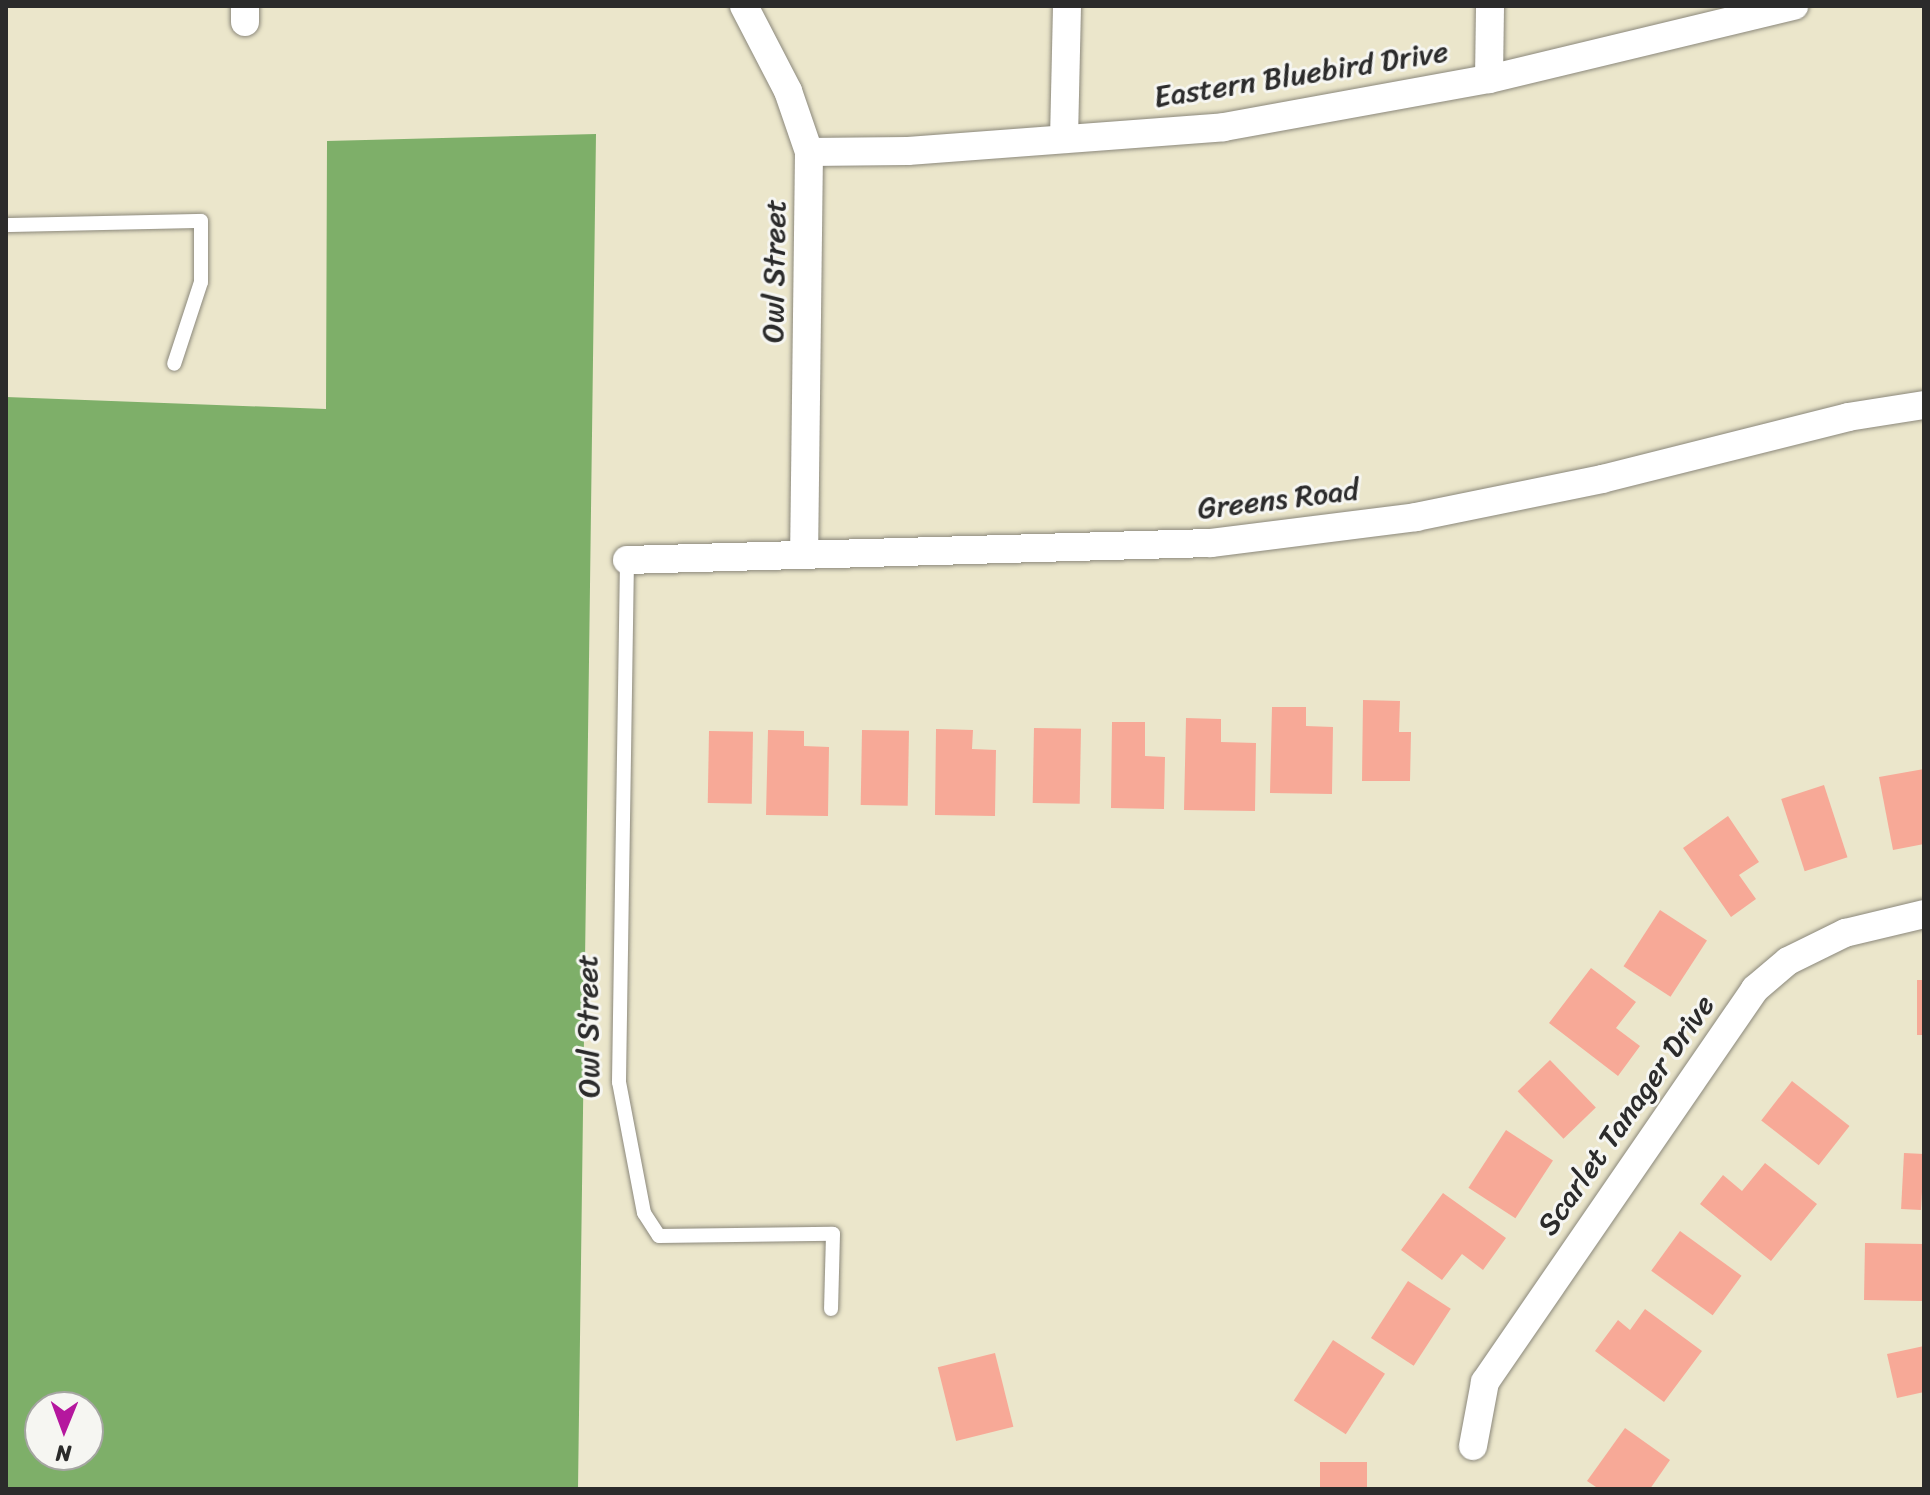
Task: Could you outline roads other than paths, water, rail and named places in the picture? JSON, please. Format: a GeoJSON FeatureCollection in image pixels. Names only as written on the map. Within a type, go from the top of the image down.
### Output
{"type":"FeatureCollection","features":[{"type":"Feature","properties":{"kind":"street","name":"Owl Street"},"geometry":{"type":"LineString","coordinates":[[744,6],[788,91],[809,152],[804,552]]}},
{"type":"Feature","properties":{"kind":"street"},"geometry":{"type":"LineString","coordinates":[[1064,139],[1067,6]]}},
{"type":"Feature","properties":{"kind":"street"},"geometry":{"type":"LineString","coordinates":[[1489,79],[1490,6]]}},
{"type":"Feature","properties":{"kind":"street","name":"Eastern Bluebird Drive"},"geometry":{"type":"LineString","coordinates":[[809,152],[1224,127],[1489,79],[1794,6]]}},
{"type":"Feature","properties":{"kind":"street","name":"Greens Road"},"geometry":{"type":"LineString","coordinates":[[627,560],[804,552],[1000,553],[1211,543],[1416,517],[1602,479],[1848,417],[1924,405]]}},
{"type":"Feature","properties":{"kind":"street","name":"Scarlet Tanager Drive"},"geometry":{"type":"LineString","coordinates":[[1473,1446],[1485,1382],[1755,989],[1788,961],[1845,933],[1924,914]]}},
{"type":"Feature","properties":{"kind":"lane"},"geometry":{"type":"LineString","coordinates":[[6,225],[201,221],[201,282],[174,364]]}},
{"type":"Feature","properties":{"kind":"lane","name":"Owl Street"},"geometry":{"type":"LineString","coordinates":[[627,560],[619,1082],[644,1213],[659,1236],[833,1234],[831,1309]]}}]}
